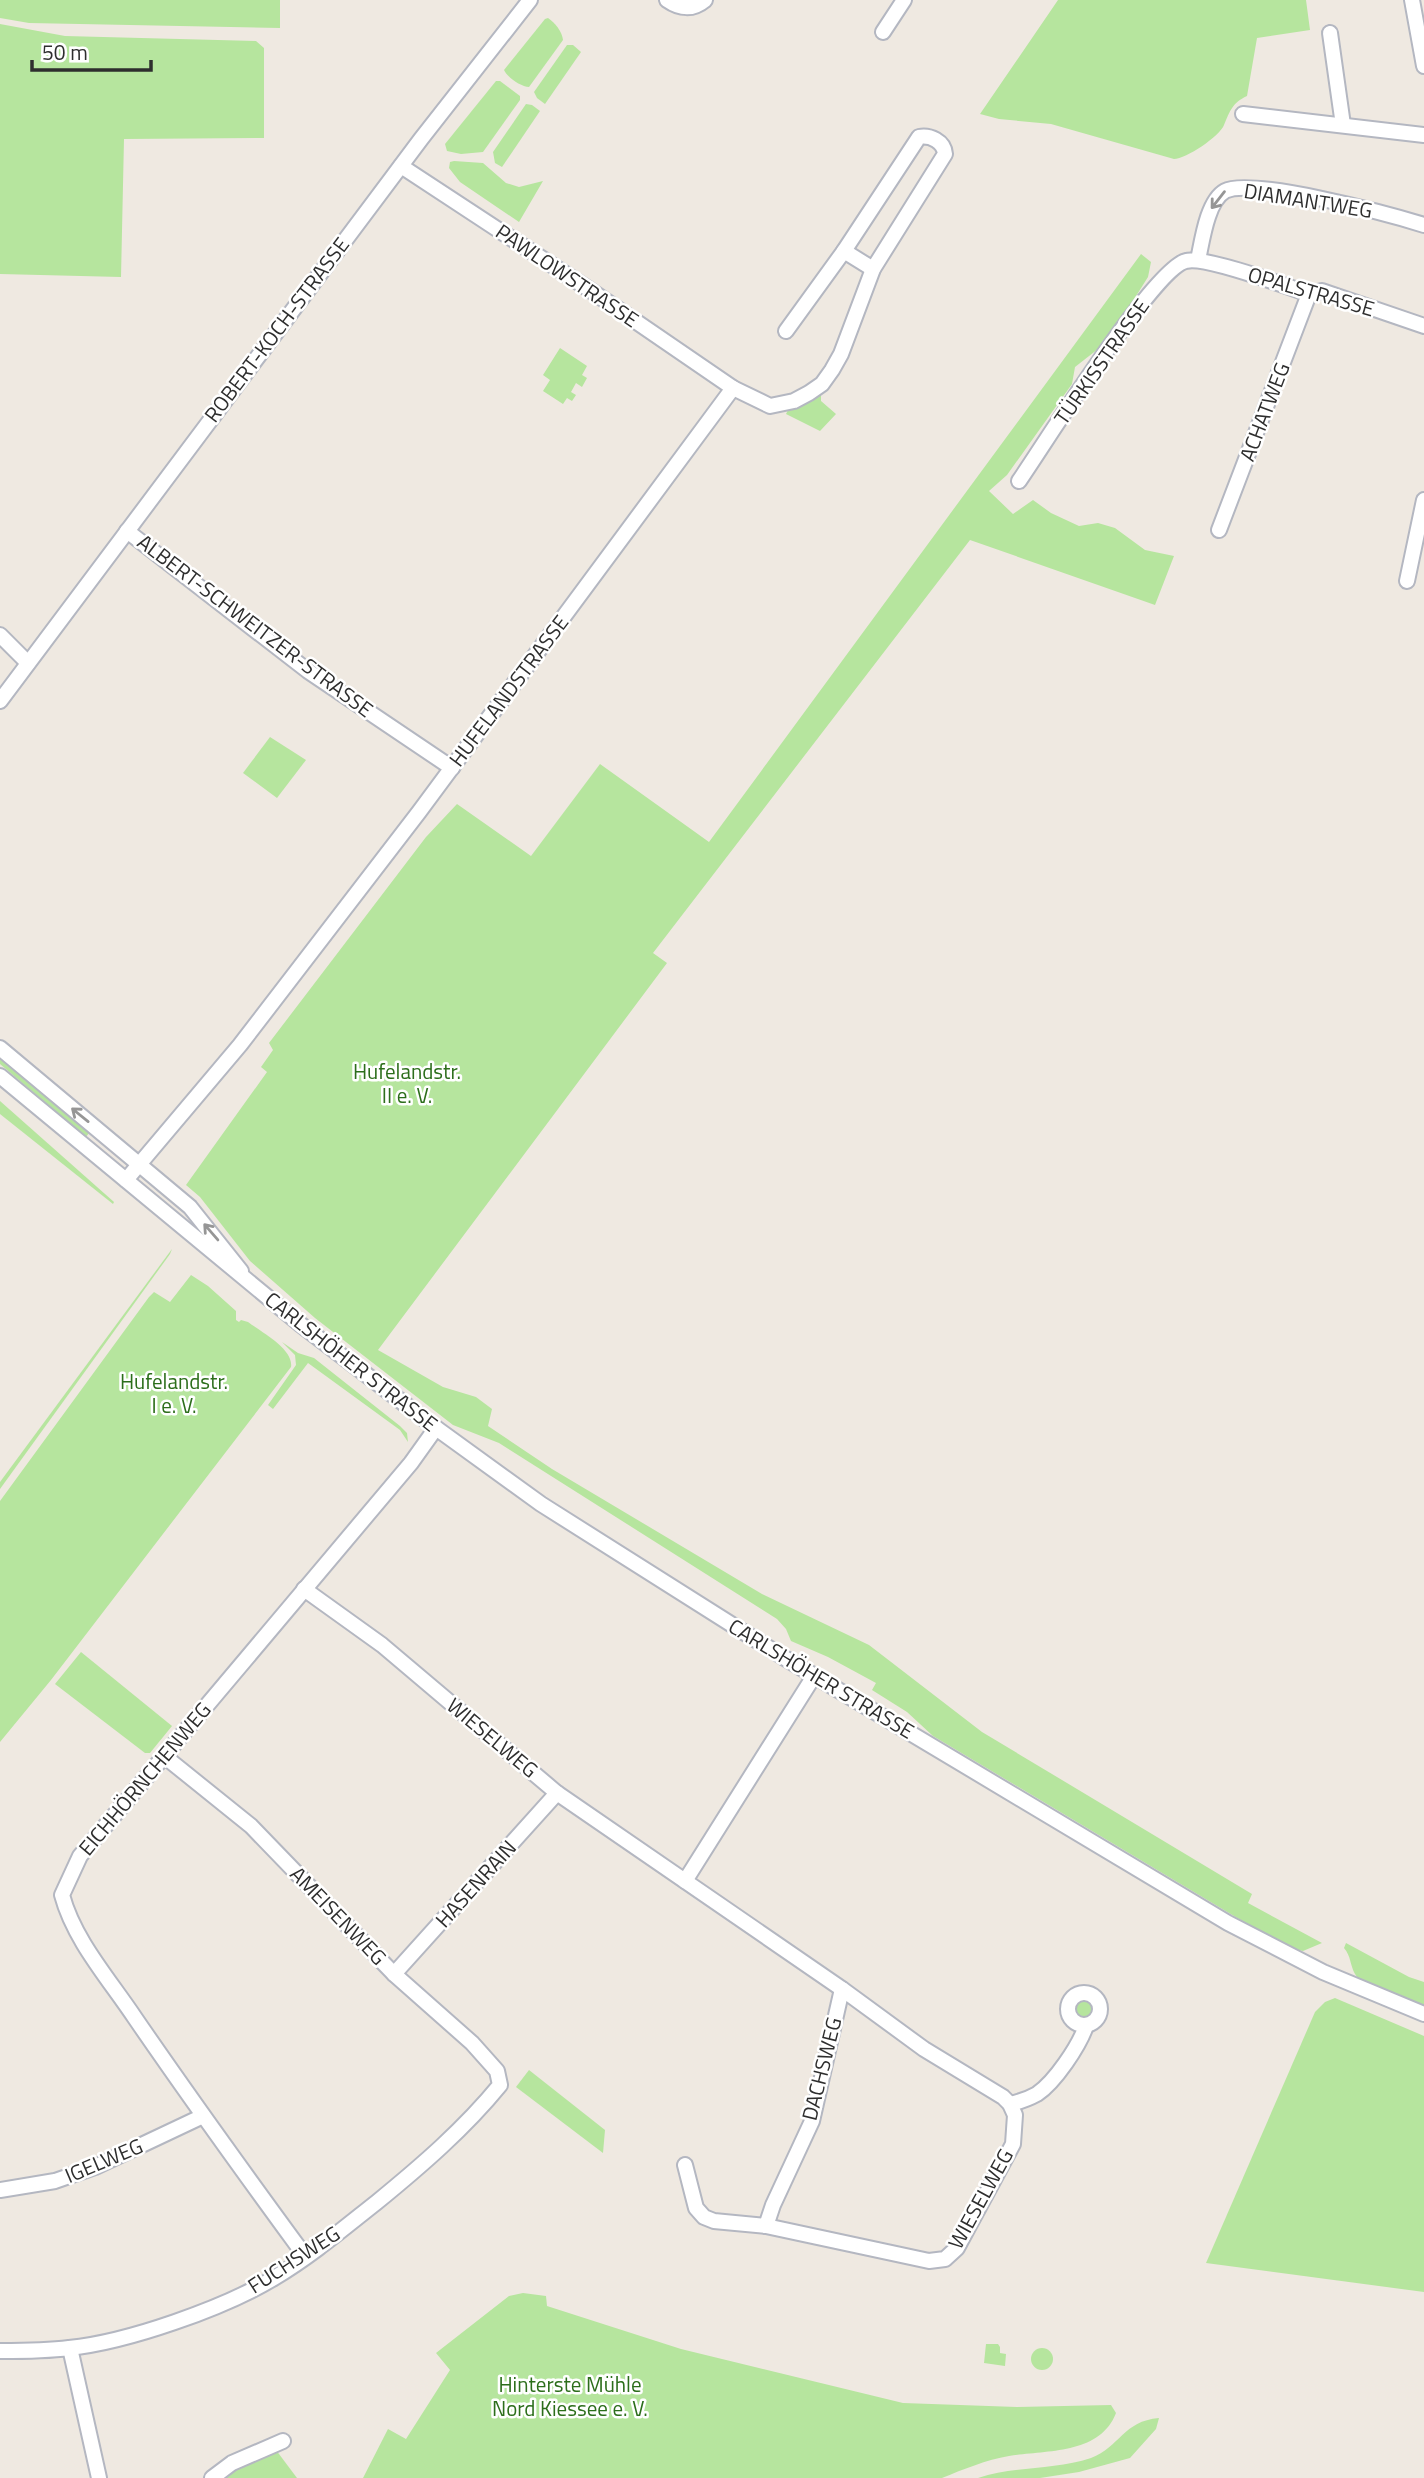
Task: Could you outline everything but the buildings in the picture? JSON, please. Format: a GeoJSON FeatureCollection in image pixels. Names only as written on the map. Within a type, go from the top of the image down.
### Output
{"type":"FeatureCollection","features":[{"type":"Feature","properties":{"kind":"street","name":"ROBERT-KOCH-STRASSE"},"geometry":{"type":"LineString","coordinates":[[0,701],[478,63],[530,0]]}},
{"type":"Feature","properties":{"kind":"street"},"geometry":{"type":"LineString","coordinates":[[667,0],[683,7],[698,5],[705,0]]}},
{"type":"Feature","properties":{"kind":"street"},"geometry":{"type":"LineString","coordinates":[[883,32],[904,0]]}},
{"type":"Feature","properties":{"kind":"street"},"geometry":{"type":"LineString","coordinates":[[1412,0],[1424,66]]}},
{"type":"Feature","properties":{"kind":"street"},"geometry":{"type":"LineString","coordinates":[[1330,33],[1343,125]]}},
{"type":"Feature","properties":{"kind":"street"},"geometry":{"type":"LineString","coordinates":[[1243,114],[1424,135]]}},
{"type":"Feature","properties":{"kind":"street"},"geometry":{"type":"LineString","coordinates":[[733,388],[770,406],[794,401],[822,384],[841,354],[873,269],[945,154],[937,140],[919,137],[844,251],[786,331]]}},
{"type":"Feature","properties":{"kind":"street","name":"PAWLOWSTRASSE"},"geometry":{"type":"LineString","coordinates":[[401,166],[733,388]]}},
{"type":"Feature","properties":{"kind":"street","name":"DIAMANTWEG"},"geometry":{"type":"LineString","coordinates":[[1198,260],[1211,209],[1217,198],[1231,189],[1274,191],[1333,202],[1424,225]]}},
{"type":"Feature","properties":{"kind":"street"},"geometry":{"type":"LineString","coordinates":[[844,251],[873,269]]}},
{"type":"Feature","properties":{"kind":"street","name":"OPALSTRASSE"},"geometry":{"type":"LineString","coordinates":[[1198,260],[1309,294],[1322,291],[1424,326]]}},
{"type":"Feature","properties":{"kind":"street","name":"TÜRKISSTRASSE"},"geometry":{"type":"LineString","coordinates":[[1019,481],[1126,323],[1161,279],[1173,267],[1185,261],[1198,260]]}},
{"type":"Feature","properties":{"kind":"street","name":"ACHATWEG"},"geometry":{"type":"LineString","coordinates":[[1219,530],[1309,294]]}},
{"type":"Feature","properties":{"kind":"street","name":"HUFELANDSTRASSE"},"geometry":{"type":"LineString","coordinates":[[126,1180],[240,1045],[452,768],[733,388]]}},
{"type":"Feature","properties":{"kind":"street"},"geometry":{"type":"LineString","coordinates":[[1407,581],[1424,500]]}},
{"type":"Feature","properties":{"kind":"street","name":"ALBERT-SCHWEITZER-STRASSE"},"geometry":{"type":"LineString","coordinates":[[127,531],[308,671],[452,768]]}},
{"type":"Feature","properties":{"kind":"street"},"geometry":{"type":"LineString","coordinates":[[0,635],[28,663]]}},
{"type":"Feature","properties":{"kind":"street"},"geometry":{"type":"LineString","coordinates":[[0,1048],[190,1207],[253,1285]]}},
{"type":"Feature","properties":{"kind":"street"},"geometry":{"type":"LineString","coordinates":[[0,1076],[231,1270],[253,1285]]}},
{"type":"Feature","properties":{"kind":"street","name":"CARLSHÖHER STRASSE"},"geometry":{"type":"LineString","coordinates":[[253,1285],[319,1340],[436,1429],[541,1504],[814,1676],[1228,1923],[1316,1969],[1424,2014]]}},
{"type":"Feature","properties":{"kind":"street","name":"EICHHÖRNCHENWEG"},"geometry":{"type":"LineString","coordinates":[[305,2256],[203,2116],[68,1919],[62,1895],[80,1856],[411,1463],[436,1429]]}},
{"type":"Feature","properties":{"kind":"street","name":"WIESELWEG"},"geometry":{"type":"LineString","coordinates":[[304,1588],[382,1645],[557,1793],[842,1989],[924,2049],[1003,2097],[1010,2104],[1016,2129],[1013,2144],[957,2248],[945,2259],[929,2261],[766,2226],[714,2221],[704,2217],[696,2208],[685,2165]]}},
{"type":"Feature","properties":{"kind":"street"},"geometry":{"type":"LineString","coordinates":[[685,1881],[814,1676]]}},
{"type":"Feature","properties":{"kind":"street","name":"AMEISENWEG"},"geometry":{"type":"LineString","coordinates":[[164,1756],[251,1826],[394,1974],[472,2043],[497,2070],[500,2085]]}},
{"type":"Feature","properties":{"kind":"street","name":"HASENRAIN"},"geometry":{"type":"LineString","coordinates":[[394,1974],[557,1793]]}},
{"type":"Feature","properties":{"kind":"street","name":"DACHSWEG"},"geometry":{"type":"LineString","coordinates":[[766,2226],[812,2121],[842,1989]]}},
{"type":"Feature","properties":{"kind":"street"},"geometry":{"type":"LineString","coordinates":[[1010,2104],[1036,2094],[1049,2084],[1086,2026]]}},
{"type":"Feature","properties":{"kind":"street","name":"FUCHSWEG"},"geometry":{"type":"LineString","coordinates":[[0,2351],[71,2348],[164,2325],[249,2292],[277,2277],[411,2174],[477,2113],[500,2085]]}},
{"type":"Feature","properties":{"kind":"street","name":"IGELWEG"},"geometry":{"type":"LineString","coordinates":[[0,2190],[55,2181],[95,2167],[203,2116]]}},
{"type":"Feature","properties":{"kind":"street"},"geometry":{"type":"LineString","coordinates":[[71,2348],[99,2478]]}},
{"type":"Feature","properties":{"kind":"street"},"geometry":{"type":"LineString","coordinates":[[212,2478],[232,2463],[283,2441]]}},
{"type":"Feature","properties":{"kind":"green space"},"geometry":{"type":"Polygon","coordinates":[[[0,0],[280,0],[280,28],[29,23],[0,18],[0,0]]]}},
{"type":"Feature","properties":{"kind":"green space"},"geometry":{"type":"Polygon","coordinates":[[[1058,0],[1306,0],[1310,30],[1257,38],[1247,96],[1235,105],[1221,130],[1210,141],[1174,159],[1051,124],[999,119],[980,114],[1058,0]]]}},
{"type":"Feature","properties":{"kind":"green space"},"geometry":{"type":"Polygon","coordinates":[[[548,18],[558,28],[563,40],[529,87],[522,85],[504,70],[548,18]]]}},
{"type":"Feature","properties":{"kind":"green space"},"geometry":{"type":"Polygon","coordinates":[[[0,24],[65,36],[256,41],[264,48],[264,138],[124,139],[121,277],[0,274],[0,24]]]}},
{"type":"Feature","properties":{"kind":"green space"},"geometry":{"type":"Polygon","coordinates":[[[567,45],[573,45],[581,52],[545,104],[534,92],[567,45]]]}},
{"type":"Feature","properties":{"kind":"green space"},"geometry":{"type":"Polygon","coordinates":[[[496,81],[500,81],[520,96],[520,100],[483,152],[461,154],[447,151],[445,144],[496,81]]]}},
{"type":"Feature","properties":{"kind":"green space"},"geometry":{"type":"Polygon","coordinates":[[[526,104],[540,111],[502,167],[495,163],[493,152],[526,104]]]}},
{"type":"Feature","properties":{"kind":"green space"},"geometry":{"type":"Polygon","coordinates":[[[450,162],[483,163],[506,183],[519,187],[543,181],[519,222],[460,182],[449,168],[450,162]]]}},
{"type":"Feature","properties":{"kind":"green space","name":"Hufelandstr. II e. V."},"geometry":{"type":"Polygon","coordinates":[[[1141,254],[1151,262],[1148,277],[1107,342],[1075,367],[1072,384],[1007,475],[989,491],[1013,514],[1033,500],[1051,513],[1079,526],[1098,523],[1115,528],[1145,550],[1174,556],[1155,605],[970,540],[653,953],[667,963],[378,1350],[443,1387],[476,1397],[492,1409],[488,1426],[552,1469],[762,1594],[869,1645],[982,1732],[1252,1894],[1248,1903],[1322,1943],[1303,1951],[1286,1947],[933,1736],[907,1712],[872,1690],[876,1683],[791,1641],[786,1629],[777,1619],[499,1443],[453,1425],[315,1318],[250,1261],[200,1197],[186,1185],[267,1072],[261,1067],[273,1050],[269,1043],[426,837],[457,804],[531,856],[600,764],[709,842],[1141,254]]]}},
{"type":"Feature","properties":{"kind":"green space"},"geometry":{"type":"Polygon","coordinates":[[[560,348],[587,366],[582,375],[587,378],[582,387],[576,383],[571,392],[576,395],[572,401],[567,398],[563,404],[543,391],[550,380],[543,375],[560,348]]]}},
{"type":"Feature","properties":{"kind":"green space"},"geometry":{"type":"Polygon","coordinates":[[[821,391],[821,401],[836,414],[820,431],[786,414],[789,408],[821,391]]]}},
{"type":"Feature","properties":{"kind":"green space"},"geometry":{"type":"Polygon","coordinates":[[[270,737],[306,760],[277,798],[243,773],[270,737]]]}},
{"type":"Feature","properties":{"kind":"green space"},"geometry":{"type":"Polygon","coordinates":[[[0,1057],[89,1133],[86,1137],[0,1064],[0,1057]]]}},
{"type":"Feature","properties":{"kind":"green space"},"geometry":{"type":"Polygon","coordinates":[[[0,1101],[114,1202],[113,1204],[0,1114],[0,1101]]]}},
{"type":"Feature","properties":{"kind":"green space"},"geometry":{"type":"Polygon","coordinates":[[[172,1249],[170,1254],[0,1489],[0,1482],[172,1249]]]}},
{"type":"Feature","properties":{"kind":"green space","name":"Hufelandstr. I e. V."},"geometry":{"type":"Polygon","coordinates":[[[191,1275],[236,1311],[236,1320],[248,1322],[282,1347],[291,1360],[291,1367],[51,1680],[0,1742],[0,1501],[149,1297],[154,1292],[170,1302],[191,1275]]]}},
{"type":"Feature","properties":{"kind":"green space"},"geometry":{"type":"Polygon","coordinates":[[[282,1342],[298,1353],[314,1358],[400,1426],[407,1433],[408,1442],[400,1430],[308,1363],[273,1409],[268,1405],[296,1365],[295,1355],[282,1342]]]}},
{"type":"Feature","properties":{"kind":"green space"},"geometry":{"type":"Polygon","coordinates":[[[81,1652],[172,1726],[150,1753],[145,1753],[55,1684],[81,1652]]]}},
{"type":"Feature","properties":{"kind":"green space"},"geometry":{"type":"Polygon","coordinates":[[[1346,1943],[1409,1977],[1424,1982],[1424,2008],[1367,1985],[1355,1974],[1344,1948],[1346,1943]]]}},
{"type":"Feature","properties":{"kind":"green space"},"geometry":{"type":"Polygon","coordinates":[[[1080,1998],[1088,1998],[1095,2005],[1095,2013],[1088,2020],[1080,2020],[1073,2013],[1073,2005],[1080,1998]]]}},
{"type":"Feature","properties":{"kind":"green space"},"geometry":{"type":"Polygon","coordinates":[[[1335,1998],[1424,2036],[1424,2292],[1206,2263],[1315,2012],[1325,2002],[1335,1998]]]}},
{"type":"Feature","properties":{"kind":"green space"},"geometry":{"type":"Polygon","coordinates":[[[529,2070],[605,2130],[603,2153],[516,2087],[529,2070]]]}},
{"type":"Feature","properties":{"kind":"green space","name":"Hinterste Mühle Nord Kiessee e. V."},"geometry":{"type":"Polygon","coordinates":[[[523,2293],[546,2296],[547,2306],[681,2349],[903,2403],[1017,2407],[1111,2405],[1116,2413],[1098,2437],[1085,2443],[1054,2451],[1000,2458],[942,2478],[363,2478],[388,2429],[406,2439],[450,2370],[436,2353],[509,2296],[523,2293]]]}},
{"type":"Feature","properties":{"kind":"green space"},"geometry":{"type":"Polygon","coordinates":[[[986,2344],[998,2344],[1000,2353],[1006,2354],[1005,2366],[984,2363],[986,2344]]]}},
{"type":"Feature","properties":{"kind":"green space"},"geometry":{"type":"Polygon","coordinates":[[[1042,2348],[1050,2351],[1053,2359],[1050,2367],[1042,2370],[1034,2367],[1031,2359],[1034,2351],[1042,2348]]]}},
{"type":"Feature","properties":{"kind":"green space"},"geometry":{"type":"Polygon","coordinates":[[[1159,2418],[1156,2429],[1130,2458],[1079,2472],[1040,2478],[978,2478],[1091,2458],[1109,2448],[1137,2424],[1159,2418]]]}},
{"type":"Feature","properties":{"kind":"green space"},"geometry":{"type":"Polygon","coordinates":[[[276,2450],[297,2478],[219,2478],[235,2467],[276,2450]]]}}]}
